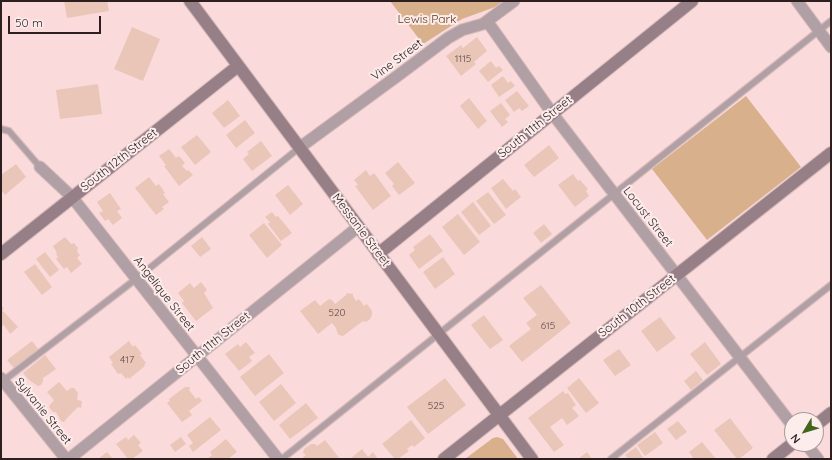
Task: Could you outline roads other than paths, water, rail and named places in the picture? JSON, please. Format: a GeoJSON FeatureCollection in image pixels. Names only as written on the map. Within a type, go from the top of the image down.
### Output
{"type":"FeatureCollection","features":[{"type":"Feature","properties":{"kind":"street","name":"Messanie Street"},"geometry":{"type":"LineString","coordinates":[[190,1],[532,459]]}},
{"type":"Feature","properties":{"kind":"street","name":"Vine Street"},"geometry":{"type":"LineString","coordinates":[[299,148],[448,38],[462,30],[483,24],[514,1]]}},
{"type":"Feature","properties":{"kind":"street","name":"South 11th Street"},"geometry":{"type":"LineString","coordinates":[[378,254],[692,1]]}},
{"type":"Feature","properties":{"kind":"street"},"geometry":{"type":"LineString","coordinates":[[797,1],[831,47]]}},
{"type":"Feature","properties":{"kind":"street","name":"Locust Street"},"geometry":{"type":"LineString","coordinates":[[487,21],[552,113],[784,415]]}},
{"type":"Feature","properties":{"kind":"street","name":"South 12th Street"},"geometry":{"type":"LineString","coordinates":[[1,254],[238,66]]}},
{"type":"Feature","properties":{"kind":"street","name":"South 10th Street"},"geometry":{"type":"LineString","coordinates":[[444,459],[831,153]]}},
{"type":"Feature","properties":{"kind":"street","name":"Angelique Street"},"geometry":{"type":"LineString","coordinates":[[40,167],[72,197],[278,459]]}},
{"type":"Feature","properties":{"kind":"street","name":"South 11th Street"},"geometry":{"type":"LineString","coordinates":[[67,459],[358,227]]}},
{"type":"Feature","properties":{"kind":"street","name":"Sylvanie Street"},"geometry":{"type":"LineString","coordinates":[[2,380],[67,459]]}},
{"type":"Feature","properties":{"kind":"street"},"geometry":{"type":"LineString","coordinates":[[772,459],[784,450]]}},
{"type":"Feature","properties":{"kind":"lane"},"geometry":{"type":"LineString","coordinates":[[282,459],[831,21]]}},
{"type":"Feature","properties":{"kind":"lane"},"geometry":{"type":"LineString","coordinates":[[1,129],[9,132],[40,167]]}},
{"type":"Feature","properties":{"kind":"lane"},"geometry":{"type":"LineString","coordinates":[[2,380],[136,279],[299,148]]}},
{"type":"Feature","properties":{"kind":"lane"},"geometry":{"type":"LineString","coordinates":[[611,459],[831,285]]}},
{"type":"Feature","properties":{"kind":"park label","name":"Lewis Park"},"geometry":{"type":"Point","coordinates":[427,19]}}]}
